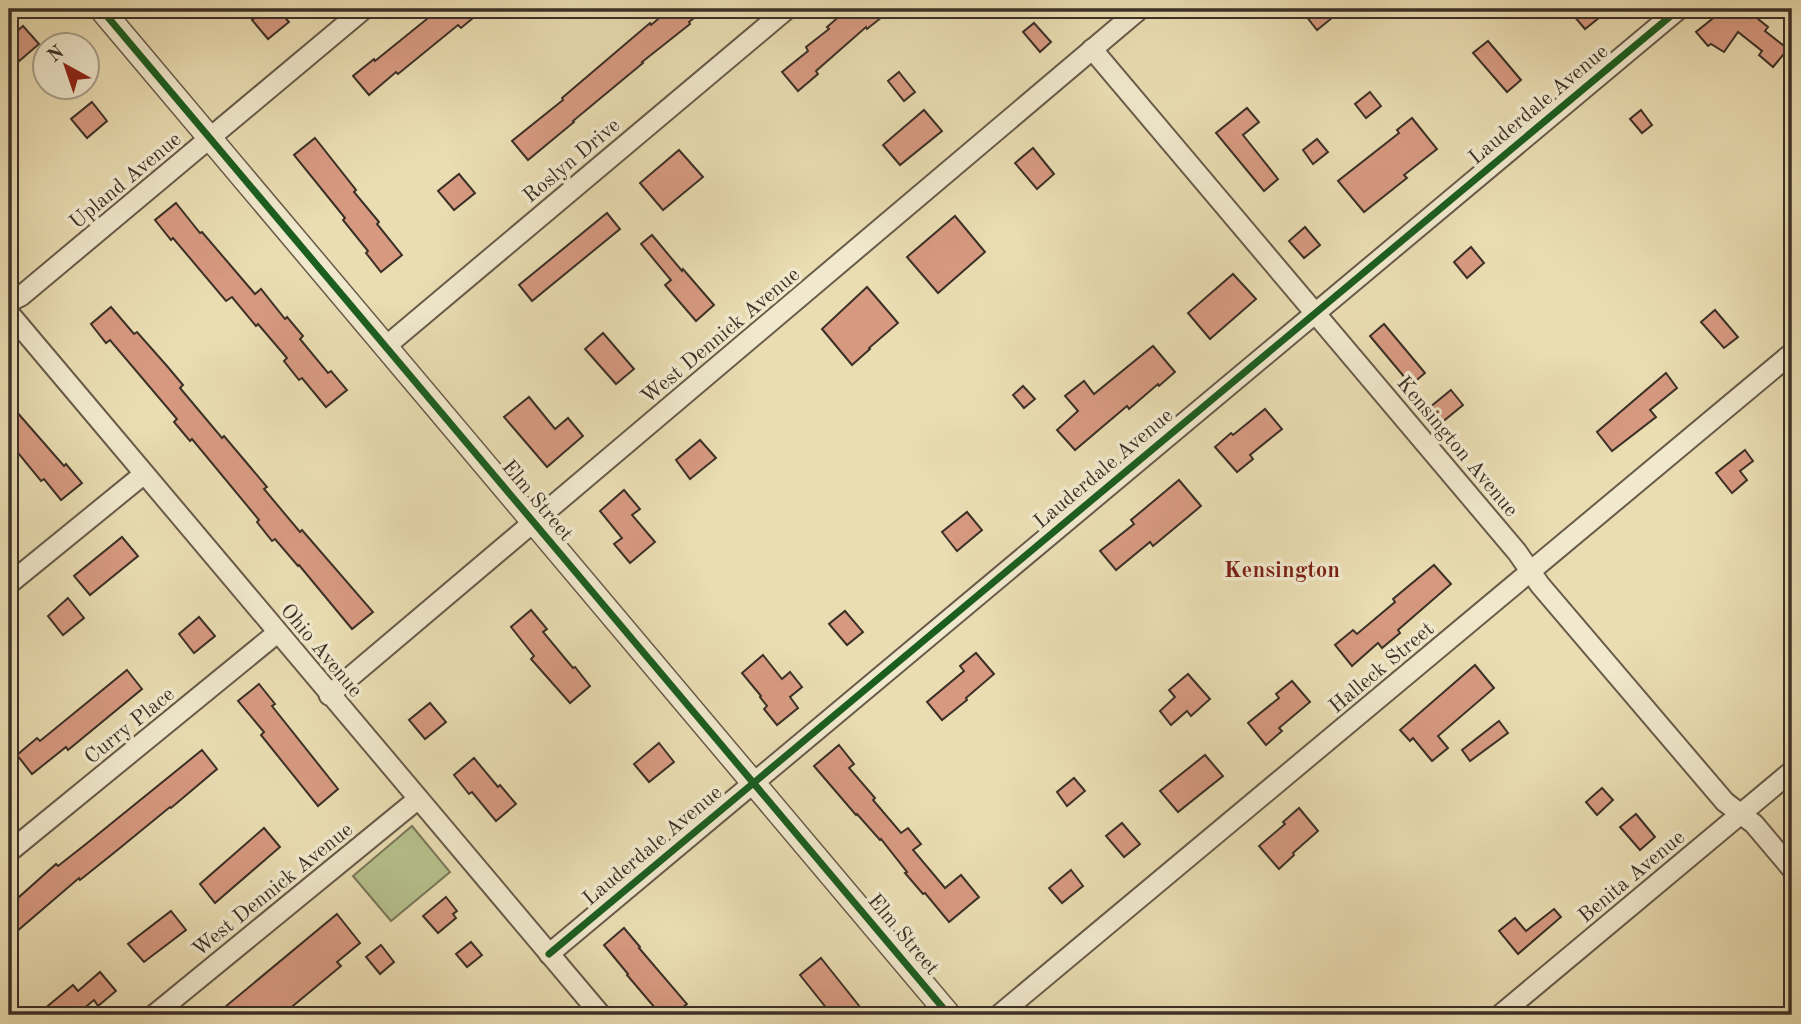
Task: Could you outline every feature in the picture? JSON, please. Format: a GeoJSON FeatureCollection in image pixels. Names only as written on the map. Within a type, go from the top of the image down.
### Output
{"type":"FeatureCollection","features":[{"type":"Feature","properties":{"kind":"street","name":"Elm Street"},"geometry":{"type":"LineString","coordinates":[[101,9],[949,1015]]}},
{"type":"Feature","properties":{"kind":"street","name":"Upland Avenue"},"geometry":{"type":"LineString","coordinates":[[9,302],[21,296],[364,9]]}},
{"type":"Feature","properties":{"kind":"street","name":"Roslyn Drive"},"geometry":{"type":"LineString","coordinates":[[385,347],[787,9]]}},
{"type":"Feature","properties":{"kind":"street","name":"West Dennick Avenue"},"geometry":{"type":"LineString","coordinates":[[329,695],[1140,9]]}},
{"type":"Feature","properties":{"kind":"street","name":"Lauderdale Avenue"},"geometry":{"type":"LineString","coordinates":[[549,954],[1679,9]]}},
{"type":"Feature","properties":{"kind":"street","name":"Kensington Avenue"},"geometry":{"type":"LineString","coordinates":[[1092,49],[1517,552],[1540,585],[1724,802],[1754,824],[1792,869]]}},
{"type":"Feature","properties":{"kind":"street","name":"Ohio Avenue"},"geometry":{"type":"LineString","coordinates":[[9,313],[601,1015]]}},
{"type":"Feature","properties":{"kind":"street","name":"Halleck Street"},"geometry":{"type":"LineString","coordinates":[[999,1015],[1792,353]]}},
{"type":"Feature","properties":{"kind":"street"},"geometry":{"type":"LineString","coordinates":[[9,584],[144,474]]}},
{"type":"Feature","properties":{"kind":"street","name":"Curry Place"},"geometry":{"type":"LineString","coordinates":[[9,852],[277,633]]}},
{"type":"Feature","properties":{"kind":"street","name":"Benita Avenue"},"geometry":{"type":"LineString","coordinates":[[1500,1015],[1792,771]]}},
{"type":"Feature","properties":{"kind":"street","name":"West Dennick Avenue"},"geometry":{"type":"LineString","coordinates":[[154,1015],[418,799]]}},
{"type":"Feature","properties":{"kind":"green space"},"geometry":{"type":"Polygon","coordinates":[[[412,826],[450,872],[391,921],[353,876],[412,826]]]}},
{"type":"Feature","properties":{"kind":"building"},"geometry":{"type":"Polygon","coordinates":[[[266,9],[277,9],[289,22],[268,39],[252,20],[266,9]]]}},
{"type":"Feature","properties":{"kind":"building"},"geometry":{"type":"Polygon","coordinates":[[[445,9],[484,9],[461,28],[458,25],[369,95],[353,76],[433,14],[436,17],[445,9]]]}},
{"type":"Feature","properties":{"kind":"building"},"geometry":{"type":"Polygon","coordinates":[[[670,9],[705,9],[528,160],[512,141],[670,9]]]}},
{"type":"Feature","properties":{"kind":"building"},"geometry":{"type":"Polygon","coordinates":[[[853,9],[892,9],[867,29],[866,27],[816,71],[818,74],[798,91],[782,72],[808,51],[806,47],[829,29],[827,27],[843,13],[845,15],[853,9]]]}},
{"type":"Feature","properties":{"kind":"building"},"geometry":{"type":"Polygon","coordinates":[[[1315,9],[1324,9],[1332,18],[1317,30],[1306,16],[1315,9]]]}},
{"type":"Feature","properties":{"kind":"building"},"geometry":{"type":"Polygon","coordinates":[[[1568,9],[1610,9],[1585,29],[1568,9]]]}},
{"type":"Feature","properties":{"kind":"building"},"geometry":{"type":"Polygon","coordinates":[[[1720,9],[1739,9],[1751,18],[1753,15],[1768,27],[1765,31],[1788,49],[1773,67],[1759,55],[1762,51],[1738,32],[1724,52],[1711,44],[1708,46],[1696,32],[1720,9]]]}},
{"type":"Feature","properties":{"kind":"building"},"geometry":{"type":"Polygon","coordinates":[[[1034,23],[1051,42],[1040,52],[1023,32],[1034,23]]]}},
{"type":"Feature","properties":{"kind":"building"},"geometry":{"type":"Polygon","coordinates":[[[23,26],[32,36],[32,50],[18,62],[9,50],[9,38],[23,26]]]}},
{"type":"Feature","properties":{"kind":"building"},"geometry":{"type":"Polygon","coordinates":[[[1488,41],[1521,80],[1507,92],[1473,53],[1488,41]]]}},
{"type":"Feature","properties":{"kind":"building"},"geometry":{"type":"Polygon","coordinates":[[[899,72],[915,92],[904,101],[888,81],[899,72]]]}},
{"type":"Feature","properties":{"kind":"building"},"geometry":{"type":"Polygon","coordinates":[[[1370,92],[1381,106],[1366,118],[1355,104],[1370,92]]]}},
{"type":"Feature","properties":{"kind":"building"},"geometry":{"type":"Polygon","coordinates":[[[92,102],[107,121],[87,138],[71,119],[92,102]]]}},
{"type":"Feature","properties":{"kind":"building"},"geometry":{"type":"Polygon","coordinates":[[[1247,108],[1259,122],[1243,135],[1278,179],[1264,191],[1216,133],[1247,108]]]}},
{"type":"Feature","properties":{"kind":"building"},"geometry":{"type":"Polygon","coordinates":[[[924,110],[942,131],[900,165],[883,145],[924,110]]]}},
{"type":"Feature","properties":{"kind":"building"},"geometry":{"type":"Polygon","coordinates":[[[1641,110],[1652,125],[1642,133],[1630,119],[1641,110]]]}},
{"type":"Feature","properties":{"kind":"building"},"geometry":{"type":"Polygon","coordinates":[[[1412,118],[1437,149],[1404,175],[1407,178],[1364,212],[1338,181],[1399,133],[1397,130],[1412,118]]]}},
{"type":"Feature","properties":{"kind":"building"},"geometry":{"type":"Polygon","coordinates":[[[315,138],[402,255],[381,272],[343,220],[345,218],[294,155],[315,138]]]}},
{"type":"Feature","properties":{"kind":"building"},"geometry":{"type":"Polygon","coordinates":[[[1317,139],[1328,152],[1313,164],[1303,150],[1317,139]]]}},
{"type":"Feature","properties":{"kind":"building"},"geometry":{"type":"Polygon","coordinates":[[[1033,148],[1054,174],[1037,189],[1015,163],[1033,148]]]}},
{"type":"Feature","properties":{"kind":"building"},"geometry":{"type":"Polygon","coordinates":[[[679,150],[703,177],[663,210],[640,183],[679,150]]]}},
{"type":"Feature","properties":{"kind":"building"},"geometry":{"type":"Polygon","coordinates":[[[459,174],[475,193],[454,210],[438,191],[459,174]]]}},
{"type":"Feature","properties":{"kind":"building"},"geometry":{"type":"Polygon","coordinates":[[[176,203],[255,294],[261,289],[285,319],[287,317],[303,336],[300,339],[328,373],[331,371],[347,390],[326,407],[302,378],[299,380],[284,361],[287,358],[258,324],[256,326],[232,297],[226,301],[155,220],[176,203]]]}},
{"type":"Feature","properties":{"kind":"building"},"geometry":{"type":"Polygon","coordinates":[[[607,213],[620,229],[532,301],[519,285],[607,213]]]}},
{"type":"Feature","properties":{"kind":"building"},"geometry":{"type":"Polygon","coordinates":[[[955,216],[985,252],[938,293],[907,257],[955,216]]]}},
{"type":"Feature","properties":{"kind":"building"},"geometry":{"type":"Polygon","coordinates":[[[1305,227],[1320,245],[1304,258],[1289,241],[1305,227]]]}},
{"type":"Feature","properties":{"kind":"building"},"geometry":{"type":"Polygon","coordinates":[[[652,235],[714,305],[696,321],[665,285],[671,280],[641,244],[652,235]]]}},
{"type":"Feature","properties":{"kind":"building"},"geometry":{"type":"Polygon","coordinates":[[[1471,247],[1484,263],[1467,278],[1454,262],[1471,247]]]}},
{"type":"Feature","properties":{"kind":"building"},"geometry":{"type":"Polygon","coordinates":[[[1233,274],[1256,299],[1210,339],[1188,313],[1233,274]]]}},
{"type":"Feature","properties":{"kind":"building"},"geometry":{"type":"Polygon","coordinates":[[[867,287],[898,323],[852,365],[822,329],[867,287]]]}},
{"type":"Feature","properties":{"kind":"building"},"geometry":{"type":"Polygon","coordinates":[[[111,307],[167,366],[183,385],[180,388],[267,487],[264,489],[300,532],[302,530],[373,612],[352,629],[299,565],[275,539],[272,541],[257,522],[259,520],[192,439],[190,441],[174,422],[177,419],[110,340],[106,343],[91,324],[111,307]]]}},
{"type":"Feature","properties":{"kind":"building"},"geometry":{"type":"Polygon","coordinates":[[[1715,310],[1738,337],[1724,348],[1701,322],[1715,310]]]}},
{"type":"Feature","properties":{"kind":"building"},"geometry":{"type":"Polygon","coordinates":[[[1384,324],[1425,373],[1411,385],[1370,336],[1384,324]]]}},
{"type":"Feature","properties":{"kind":"building"},"geometry":{"type":"Polygon","coordinates":[[[603,333],[634,369],[616,384],[585,349],[603,333]]]}},
{"type":"Feature","properties":{"kind":"building"},"geometry":{"type":"Polygon","coordinates":[[[1153,346],[1175,372],[1129,409],[1127,406],[1075,450],[1057,430],[1078,411],[1065,396],[1084,381],[1094,394],[1153,346]]]}},
{"type":"Feature","properties":{"kind":"building"},"geometry":{"type":"Polygon","coordinates":[[[1666,373],[1677,388],[1650,410],[1656,417],[1612,451],[1597,432],[1666,373]]]}},
{"type":"Feature","properties":{"kind":"building"},"geometry":{"type":"Polygon","coordinates":[[[1023,386],[1035,399],[1024,408],[1013,395],[1023,386]]]}},
{"type":"Feature","properties":{"kind":"building"},"geometry":{"type":"Polygon","coordinates":[[[1451,390],[1463,405],[1441,423],[1429,408],[1451,390]]]}},
{"type":"Feature","properties":{"kind":"building"},"geometry":{"type":"Polygon","coordinates":[[[529,397],[555,429],[568,418],[583,436],[547,467],[504,417],[529,397]]]}},
{"type":"Feature","properties":{"kind":"building"},"geometry":{"type":"Polygon","coordinates":[[[9,403],[82,483],[61,500],[44,479],[41,481],[9,442],[9,403]]]}},
{"type":"Feature","properties":{"kind":"building"},"geometry":{"type":"Polygon","coordinates":[[[1265,409],[1282,429],[1250,455],[1253,459],[1237,472],[1215,447],[1265,409]]]}},
{"type":"Feature","properties":{"kind":"building"},"geometry":{"type":"Polygon","coordinates":[[[700,440],[716,458],[690,479],[676,460],[700,440]]]}},
{"type":"Feature","properties":{"kind":"building"},"geometry":{"type":"Polygon","coordinates":[[[1745,450],[1753,461],[1740,471],[1747,480],[1732,493],[1716,473],[1745,450]]]}},
{"type":"Feature","properties":{"kind":"building"},"geometry":{"type":"Polygon","coordinates":[[[1179,480],[1201,506],[1153,546],[1150,542],[1116,570],[1100,551],[1134,524],[1131,520],[1179,480]]]}},
{"type":"Feature","properties":{"kind":"building"},"geometry":{"type":"Polygon","coordinates":[[[624,490],[640,509],[632,515],[655,542],[630,563],[614,544],[622,538],[600,511],[624,490]]]}},
{"type":"Feature","properties":{"kind":"building"},"geometry":{"type":"Polygon","coordinates":[[[967,512],[982,530],[957,551],[942,532],[967,512]]]}},
{"type":"Feature","properties":{"kind":"building"},"geometry":{"type":"Polygon","coordinates":[[[122,537],[138,556],[90,595],[74,576],[122,537]]]}},
{"type":"Feature","properties":{"kind":"building"},"geometry":{"type":"Polygon","coordinates":[[[1434,565],[1451,584],[1398,630],[1400,633],[1382,648],[1378,643],[1352,666],[1335,645],[1353,630],[1357,634],[1434,565]]]}},
{"type":"Feature","properties":{"kind":"building"},"geometry":{"type":"Polygon","coordinates":[[[68,598],[84,618],[63,635],[48,616],[68,598]]]}},
{"type":"Feature","properties":{"kind":"building"},"geometry":{"type":"Polygon","coordinates":[[[531,610],[547,629],[543,632],[590,686],[570,703],[531,659],[534,656],[511,627],[531,610]]]}},
{"type":"Feature","properties":{"kind":"building"},"geometry":{"type":"Polygon","coordinates":[[[845,611],[863,632],[847,645],[829,624],[845,611]]]}},
{"type":"Feature","properties":{"kind":"building"},"geometry":{"type":"Polygon","coordinates":[[[199,617],[215,636],[194,653],[179,634],[199,617]]]}},
{"type":"Feature","properties":{"kind":"building"},"geometry":{"type":"Polygon","coordinates":[[[976,653],[994,674],[942,720],[927,702],[964,671],[960,666],[976,653]]]}},
{"type":"Feature","properties":{"kind":"building"},"geometry":{"type":"Polygon","coordinates":[[[763,655],[782,679],[790,672],[802,687],[790,697],[798,708],[777,725],[764,709],[767,706],[761,696],[742,673],[763,655]]]}},
{"type":"Feature","properties":{"kind":"building"},"geometry":{"type":"Polygon","coordinates":[[[1475,665],[1494,688],[1438,736],[1448,748],[1432,761],[1413,738],[1410,741],[1400,730],[1475,665]]]}},
{"type":"Feature","properties":{"kind":"building"},"geometry":{"type":"Polygon","coordinates":[[[127,670],[142,689],[68,750],[66,747],[32,774],[17,755],[37,738],[40,741],[127,670]]]}},
{"type":"Feature","properties":{"kind":"building"},"geometry":{"type":"Polygon","coordinates":[[[1188,674],[1210,699],[1191,716],[1187,711],[1171,725],[1160,711],[1175,697],[1169,690],[1188,674]]]}},
{"type":"Feature","properties":{"kind":"building"},"geometry":{"type":"Polygon","coordinates":[[[1292,681],[1310,702],[1279,728],[1282,731],[1266,745],[1248,723],[1279,698],[1276,694],[1292,681]]]}},
{"type":"Feature","properties":{"kind":"building"},"geometry":{"type":"Polygon","coordinates":[[[259,684],[275,704],[272,706],[338,789],[318,806],[261,735],[264,732],[238,701],[259,684]]]}},
{"type":"Feature","properties":{"kind":"building"},"geometry":{"type":"Polygon","coordinates":[[[430,703],[446,722],[425,739],[409,720],[430,703]]]}},
{"type":"Feature","properties":{"kind":"building"},"geometry":{"type":"Polygon","coordinates":[[[1499,721],[1508,733],[1470,761],[1462,750],[1499,721]]]}},
{"type":"Feature","properties":{"kind":"building"},"geometry":{"type":"Polygon","coordinates":[[[659,743],[674,762],[649,782],[634,764],[659,743]]]}},
{"type":"Feature","properties":{"kind":"building"},"geometry":{"type":"Polygon","coordinates":[[[839,745],[854,764],[849,768],[875,798],[873,800],[901,833],[908,828],[921,844],[913,850],[945,888],[961,875],[979,897],[949,922],[905,873],[907,872],[881,839],[856,815],[814,766],[839,745]]]}},
{"type":"Feature","properties":{"kind":"building"},"geometry":{"type":"Polygon","coordinates":[[[202,750],[217,769],[80,880],[79,878],[9,938],[9,906],[56,864],[58,866],[202,750]]]}},
{"type":"Feature","properties":{"kind":"building"},"geometry":{"type":"Polygon","coordinates":[[[1205,755],[1223,776],[1178,812],[1160,791],[1205,755]]]}},
{"type":"Feature","properties":{"kind":"building"},"geometry":{"type":"Polygon","coordinates":[[[474,758],[516,804],[496,821],[454,775],[474,758]]]}},
{"type":"Feature","properties":{"kind":"building"},"geometry":{"type":"Polygon","coordinates":[[[1074,778],[1085,791],[1067,806],[1057,792],[1074,778]]]}},
{"type":"Feature","properties":{"kind":"building"},"geometry":{"type":"Polygon","coordinates":[[[1602,788],[1613,800],[1597,815],[1586,802],[1602,788]]]}},
{"type":"Feature","properties":{"kind":"building"},"geometry":{"type":"Polygon","coordinates":[[[1299,808],[1318,831],[1279,869],[1259,846],[1299,808]]]}},
{"type":"Feature","properties":{"kind":"building"},"geometry":{"type":"Polygon","coordinates":[[[1636,814],[1655,837],[1640,850],[1620,827],[1636,814]]]}},
{"type":"Feature","properties":{"kind":"building"},"geometry":{"type":"Polygon","coordinates":[[[1122,823],[1140,844],[1124,857],[1106,836],[1122,823]]]}},
{"type":"Feature","properties":{"kind":"building"},"geometry":{"type":"Polygon","coordinates":[[[264,828],[280,847],[215,903],[200,884],[264,828]]]}},
{"type":"Feature","properties":{"kind":"building"},"geometry":{"type":"Polygon","coordinates":[[[1071,870],[1083,886],[1062,903],[1049,888],[1071,870]]]}},
{"type":"Feature","properties":{"kind":"building"},"geometry":{"type":"Polygon","coordinates":[[[446,897],[457,911],[453,914],[456,918],[438,933],[423,916],[446,897]]]}},
{"type":"Feature","properties":{"kind":"building"},"geometry":{"type":"Polygon","coordinates":[[[1554,909],[1561,917],[1518,954],[1499,931],[1515,918],[1526,931],[1554,909]]]}},
{"type":"Feature","properties":{"kind":"building"},"geometry":{"type":"Polygon","coordinates":[[[171,911],[186,930],[144,962],[128,944],[171,911]]]}},
{"type":"Feature","properties":{"kind":"building"},"geometry":{"type":"Polygon","coordinates":[[[337,914],[360,943],[337,962],[341,966],[282,1015],[232,1015],[225,1007],[337,914]]]}},
{"type":"Feature","properties":{"kind":"building"},"geometry":{"type":"Polygon","coordinates":[[[624,928],[687,1004],[673,1015],[661,1015],[604,945],[624,928]]]}},
{"type":"Feature","properties":{"kind":"building"},"geometry":{"type":"Polygon","coordinates":[[[471,942],[482,955],[467,967],[456,954],[471,942]]]}},
{"type":"Feature","properties":{"kind":"building"},"geometry":{"type":"Polygon","coordinates":[[[381,945],[394,962],[380,974],[366,957],[381,945]]]}},
{"type":"Feature","properties":{"kind":"building"},"geometry":{"type":"Polygon","coordinates":[[[821,958],[860,1007],[849,1015],[832,1015],[800,975],[821,958]]]}},
{"type":"Feature","properties":{"kind":"building"},"geometry":{"type":"Polygon","coordinates":[[[100,972],[116,991],[98,1006],[94,1000],[76,1015],[37,1015],[73,985],[78,991],[100,972]]]}},
{"type":"Feature","properties":{"kind":"cycle path"},"geometry":{"type":"LineString","coordinates":[[101,9],[949,1015]]}},
{"type":"Feature","properties":{"kind":"cycle path"},"geometry":{"type":"LineString","coordinates":[[549,954],[1679,9]]}},
{"type":"Feature","properties":{"kind":"district","name":"Kensington"},"geometry":{"type":"Point","coordinates":[1282,569]}}]}
